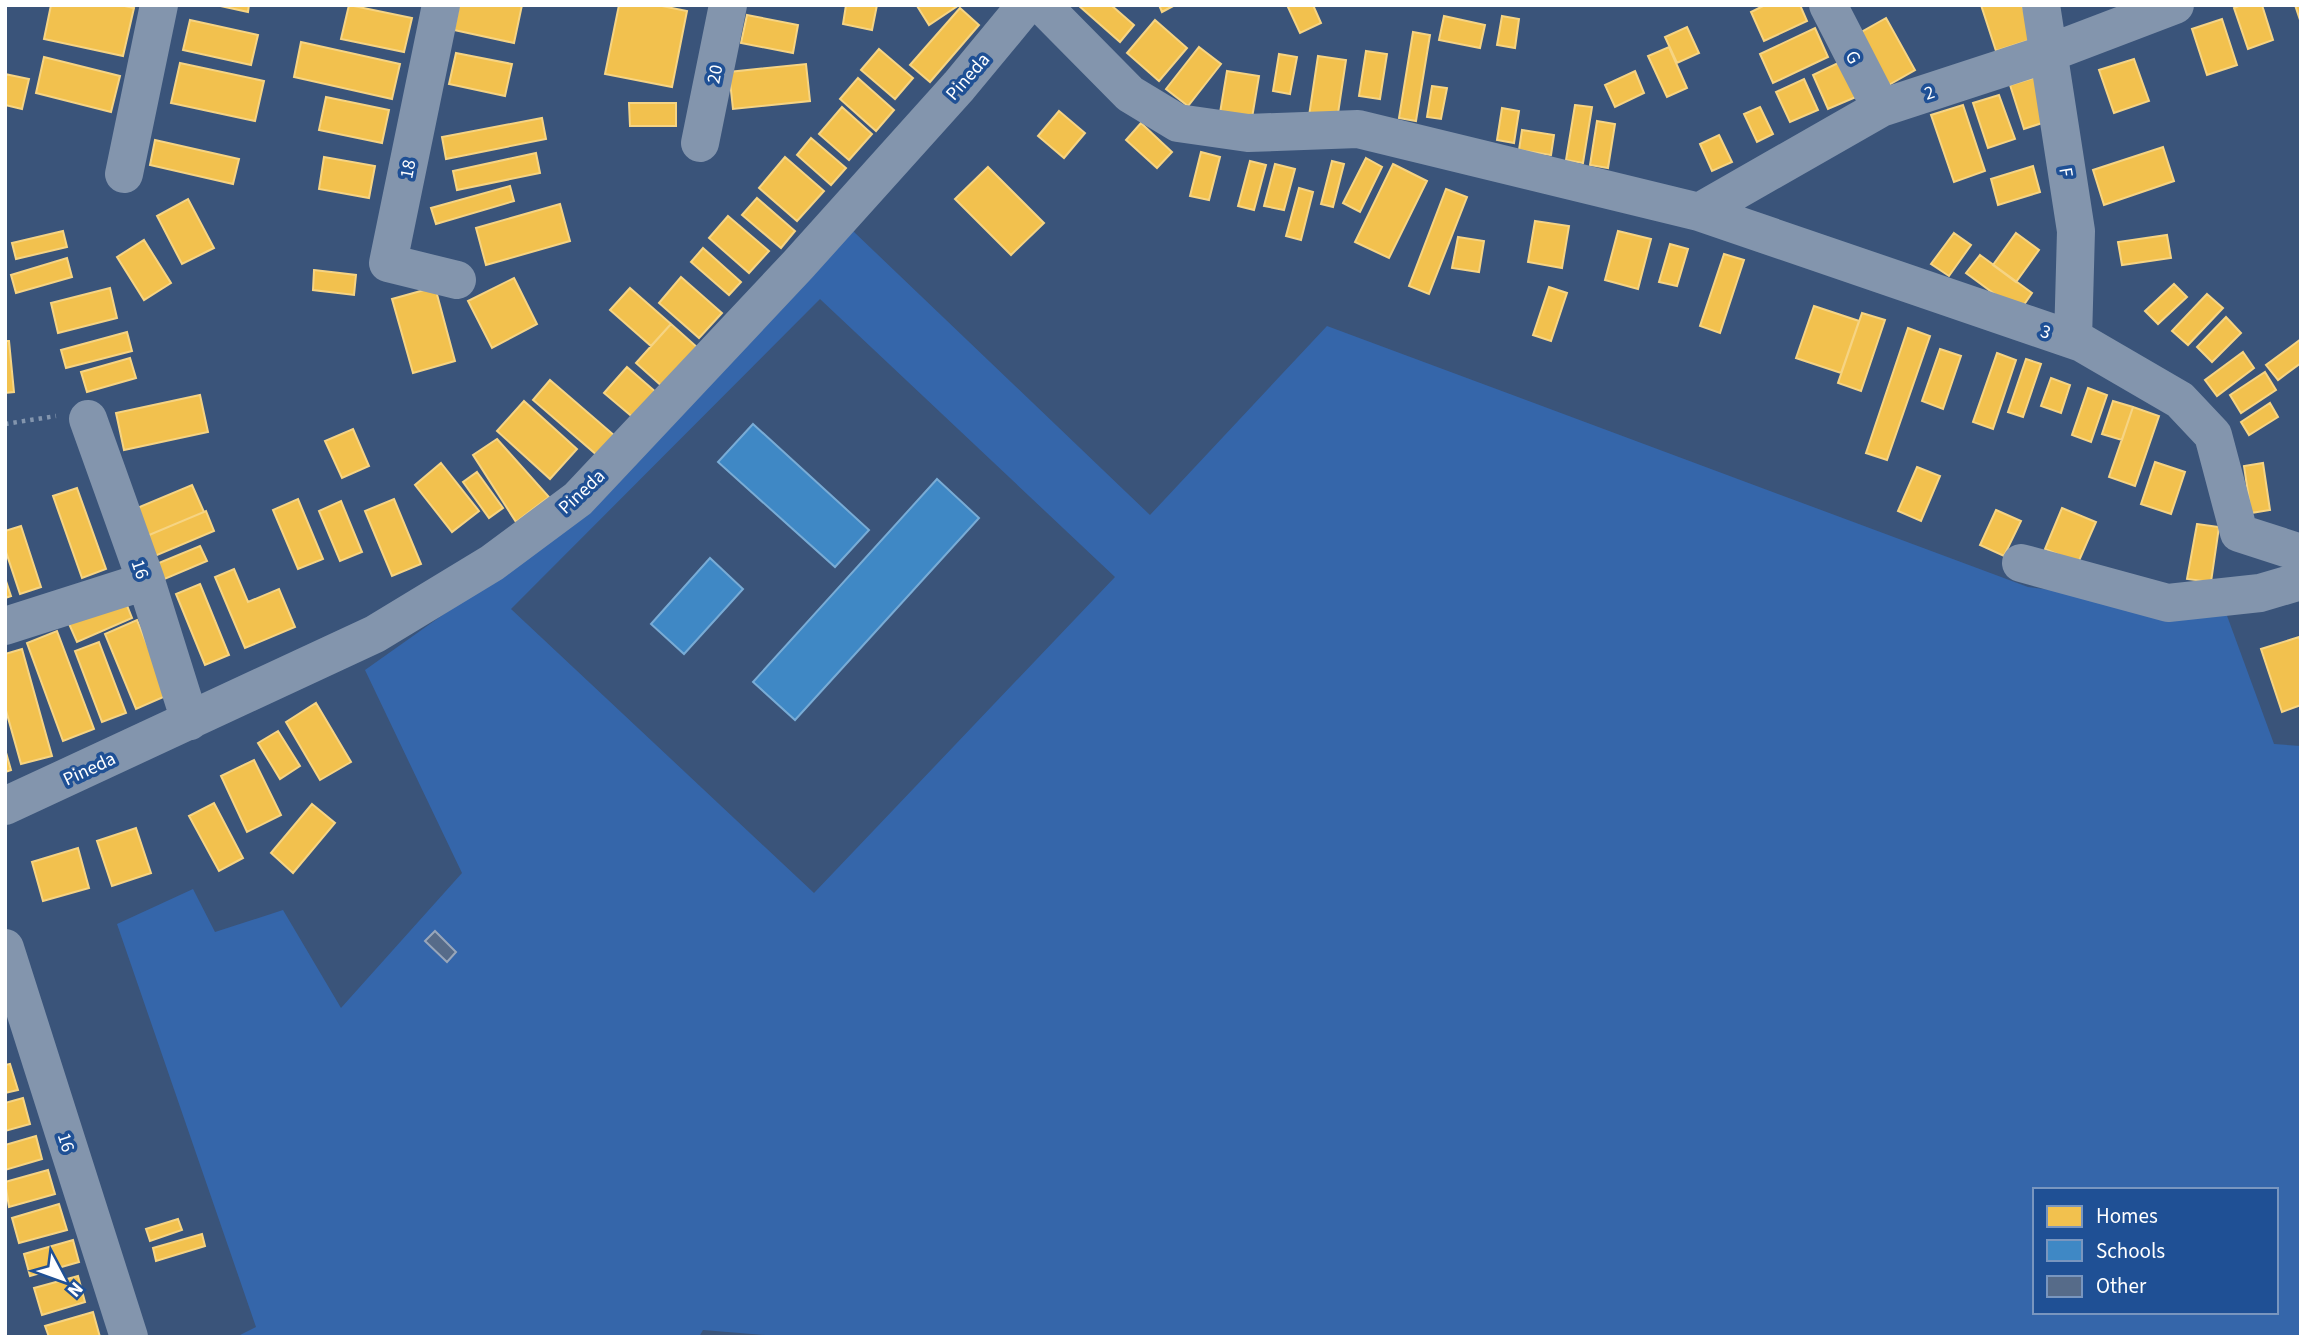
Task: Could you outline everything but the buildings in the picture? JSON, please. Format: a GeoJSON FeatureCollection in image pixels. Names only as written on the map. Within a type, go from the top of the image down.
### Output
{"type":"FeatureCollection","features":[{"type":"Feature","properties":{"kind":"street"},"geometry":{"type":"LineString","coordinates":[[124,174],[159,5]]}},
{"type":"Feature","properties":{"kind":"street","name":"18"},"geometry":{"type":"LineString","coordinates":[[441,5],[388,263],[457,280]]}},
{"type":"Feature","properties":{"kind":"street","name":"20"},"geometry":{"type":"LineString","coordinates":[[701,143],[728,5]]}},
{"type":"Feature","properties":{"kind":"street","name":"Pineda"},"geometry":{"type":"LineString","coordinates":[[5,806],[375,634],[492,563],[578,499],[798,265],[959,86],[1026,5]]}},
{"type":"Feature","properties":{"kind":"street","name":"3"},"geometry":{"type":"LineString","coordinates":[[1042,5],[1130,94],[1178,124],[1248,133],[1358,129],[1699,212],[2082,343],[2180,400],[2213,435],[2239,533],[2301,553]]}},
{"type":"Feature","properties":{"kind":"street","name":"G"},"geometry":{"type":"LineString","coordinates":[[1828,5],[1881,108]]}},
{"type":"Feature","properties":{"kind":"street","name":"F"},"geometry":{"type":"LineString","coordinates":[[2041,5],[2076,232],[2073,340]]}},
{"type":"Feature","properties":{"kind":"street","name":"2"},"geometry":{"type":"LineString","coordinates":[[1699,212],[1881,108],[2049,53],[2175,5]]}},
{"type":"Feature","properties":{"kind":"street","name":"16"},"geometry":{"type":"LineString","coordinates":[[88,419],[146,581],[190,721]]}},
{"type":"Feature","properties":{"kind":"street"},"geometry":{"type":"LineString","coordinates":[[2021,563],[2168,603],[2260,593],[2301,581]]}},
{"type":"Feature","properties":{"kind":"street"},"geometry":{"type":"LineString","coordinates":[[5,626],[146,581]]}},
{"type":"Feature","properties":{"kind":"street","name":"16"},"geometry":{"type":"LineString","coordinates":[[5,948],[129,1337]]}},
{"type":"Feature","properties":{"kind":"path"},"geometry":{"type":"LineString","coordinates":[[5,424],[49,415],[88,419]]}},
{"type":"Feature","properties":{"kind":"shaded area"},"geometry":{"type":"Polygon","coordinates":[[[853,231],[1150,515],[1327,326],[2028,587],[2226,613],[2274,744],[2301,746],[2301,1337],[790,1337],[703,1330],[699,1337],[236,1337],[256,1327],[117,924],[193,889],[215,932],[283,910],[341,1008],[462,873],[365,670],[584,515],[853,231]],[[820,299],[511,609],[814,893],[1115,577],[820,299]]]}}]}
